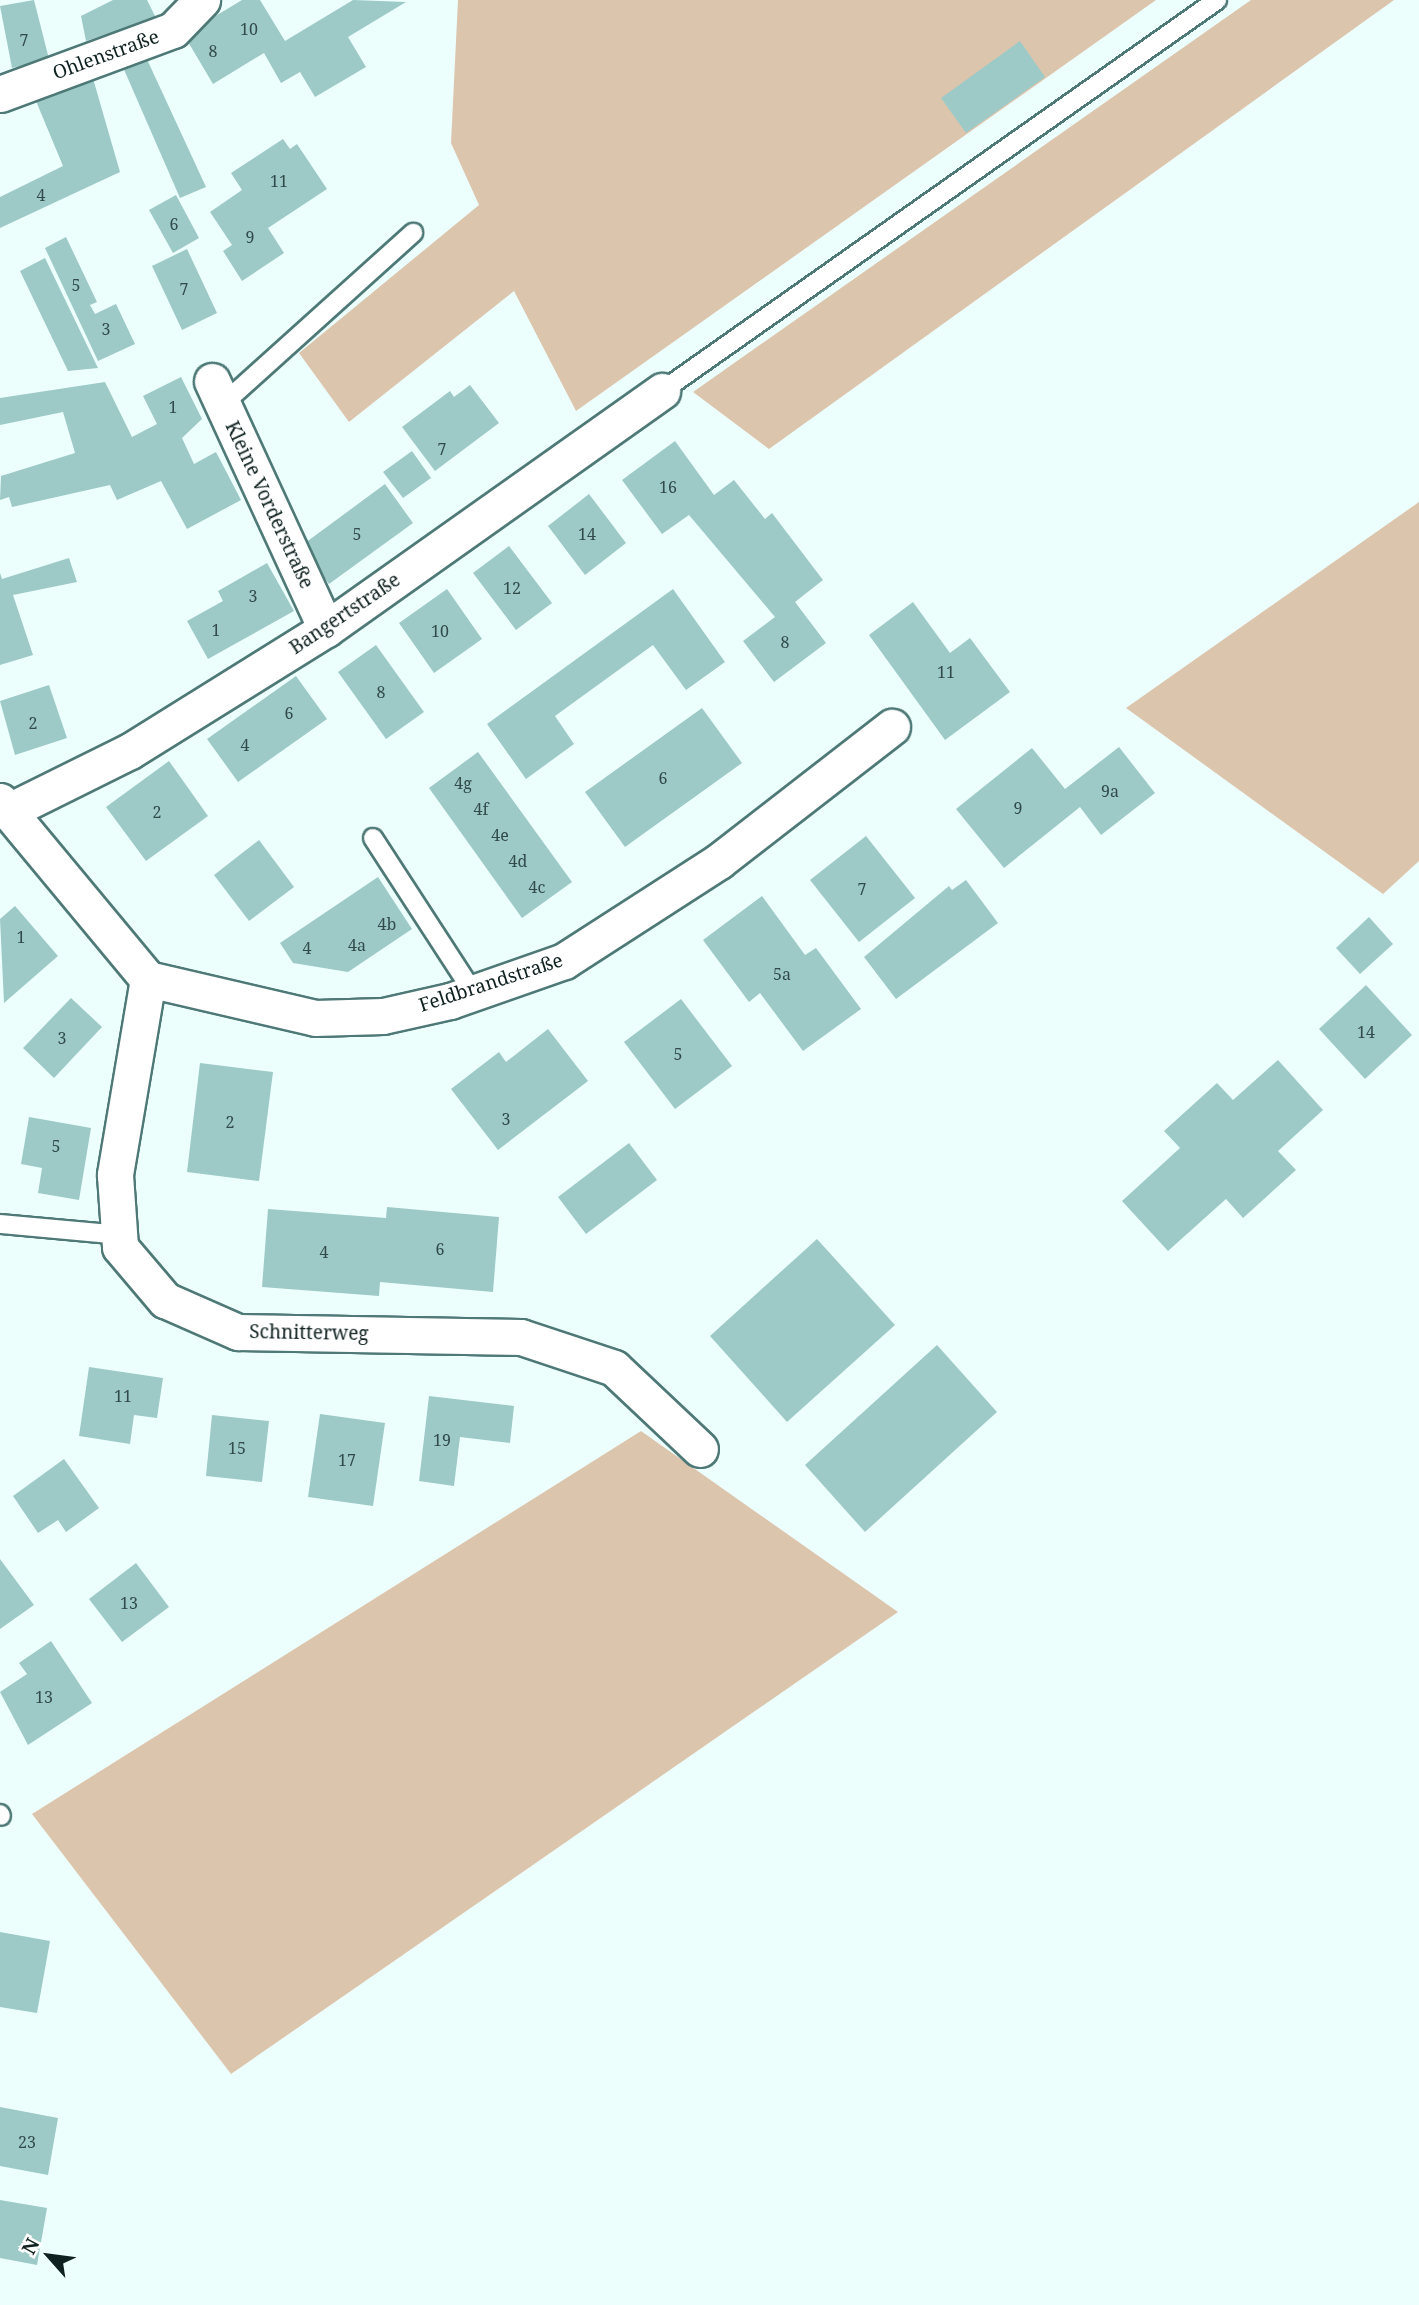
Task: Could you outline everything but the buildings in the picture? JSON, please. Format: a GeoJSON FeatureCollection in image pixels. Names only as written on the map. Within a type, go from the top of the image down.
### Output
{"type":"FeatureCollection","features":[{"type":"Feature","properties":{"kind":"street","name":"Ohlenstraße"},"geometry":{"type":"LineString","coordinates":[[0,94],[173,30],[202,0]]}},
{"type":"Feature","properties":{"kind":"street","name":"Bangertstraße"},"geometry":{"type":"LineString","coordinates":[[6,806],[130,751],[326,629],[662,391]]}},
{"type":"Feature","properties":{"kind":"street","name":"Kleine Vorderstraße"},"geometry":{"type":"LineString","coordinates":[[217,392],[326,629]]}},
{"type":"Feature","properties":{"kind":"street","name":"Feldbrandstraße"},"geometry":{"type":"LineString","coordinates":[[148,979],[315,1018],[383,1016],[473,992],[564,961],[719,861],[892,727]]}},
{"type":"Feature","properties":{"kind":"street"},"geometry":{"type":"LineString","coordinates":[[6,806],[148,979]]}},
{"type":"Feature","properties":{"kind":"street","name":"Schnitterweg"},"geometry":{"type":"LineString","coordinates":[[148,979],[115,1175],[120,1248],[165,1300],[238,1332],[521,1337],[614,1368],[700,1449]]}},
{"type":"Feature","properties":{"kind":"lane"},"geometry":{"type":"LineString","coordinates":[[662,391],[1217,0]]}},
{"type":"Feature","properties":{"kind":"lane"},"geometry":{"type":"LineString","coordinates":[[217,392],[413,233]]}},
{"type":"Feature","properties":{"kind":"lane"},"geometry":{"type":"LineString","coordinates":[[373,838],[473,992]]}},
{"type":"Feature","properties":{"kind":"lane"},"geometry":{"type":"LineString","coordinates":[[0,1224],[120,1235]]}},
{"type":"Feature","properties":{"kind":"shaded area"},"geometry":{"type":"Polygon","coordinates":[[[458,0],[1156,0],[576,411],[514,291],[349,422],[299,353],[479,205],[451,143],[458,0]]]}},
{"type":"Feature","properties":{"kind":"shaded area"},"geometry":{"type":"Polygon","coordinates":[[[1251,0],[1394,0],[769,449],[693,392],[1251,0]]]}},
{"type":"Feature","properties":{"kind":"shaded area"},"geometry":{"type":"Polygon","coordinates":[[[1419,502],[1419,861],[1383,894],[1126,708],[1419,502]]]}},
{"type":"Feature","properties":{"kind":"shaded area"},"geometry":{"type":"Polygon","coordinates":[[[641,1431],[898,1612],[231,2074],[32,1814],[641,1431]]]}}]}
